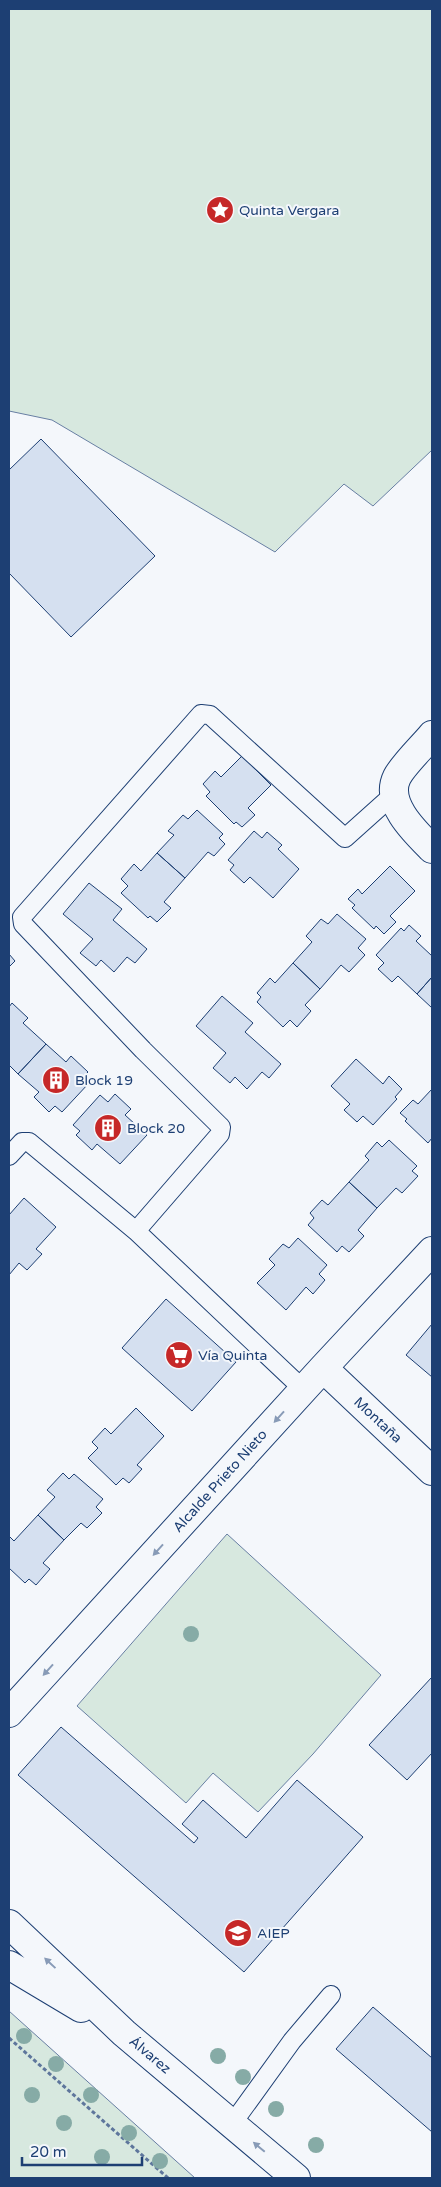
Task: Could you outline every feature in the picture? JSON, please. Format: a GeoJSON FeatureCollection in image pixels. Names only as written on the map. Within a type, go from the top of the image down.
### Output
{"type":"FeatureCollection","features":[{"type":"Feature","properties":{"kind":"street"},"geometry":{"type":"LineString","coordinates":[[432,735],[397,777],[393,795],[402,814],[432,849]]}},
{"type":"Feature","properties":{"kind":"street","name":"Alcalde Prieto Nieto"},"geometry":{"type":"LineString","coordinates":[[9,1713],[432,1251]]}},
{"type":"Feature","properties":{"kind":"street","name":"Montaña"},"geometry":{"type":"LineString","coordinates":[[323,1368],[432,1471]]}},
{"type":"Feature","properties":{"kind":"street","name":"Álvarez"},"geometry":{"type":"LineString","coordinates":[[9,1924],[124,2033],[296,2178]]}},
{"type":"Feature","properties":{"kind":"street"},"geometry":{"type":"LineString","coordinates":[[9,1965],[124,2033]]}},
{"type":"Feature","properties":{"kind":"lane"},"geometry":{"type":"LineString","coordinates":[[136,1231],[220,1134],[221,1127],[143,1050],[23,924],[22,916],[201,714],[210,715],[345,838],[393,795]]}},
{"type":"Feature","properties":{"kind":"lane"},"geometry":{"type":"LineString","coordinates":[[9,1156],[22,1142],[29,1142],[136,1231],[304,1390]]}},
{"type":"Feature","properties":{"kind":"lane"},"geometry":{"type":"LineString","coordinates":[[232,2124],[292,2041],[331,1995]]}},
{"type":"Feature","properties":{"kind":"path"},"geometry":{"type":"LineString","coordinates":[[9,2038],[168,2178]]}},
{"type":"Feature","properties":{"kind":"shaded area","name":"Quinta Vergara"},"geometry":{"type":"Polygon","coordinates":[[[9,9],[432,9],[432,450],[373,506],[344,484],[275,552],[52,420],[9,411],[9,9]]]}},
{"type":"Feature","properties":{"kind":"shaded area"},"geometry":{"type":"Polygon","coordinates":[[[227,1534],[381,1675],[313,1754],[258,1812],[213,1773],[186,1803],[77,1706],[227,1534]]]}},
{"type":"Feature","properties":{"kind":"shaded area"},"geometry":{"type":"Polygon","coordinates":[[[9,2011],[195,2178],[9,2178],[9,2011]]]}},
{"type":"Feature","properties":{"kind":"building"},"geometry":{"type":"Polygon","coordinates":[[[41,439],[155,556],[71,637],[9,573],[9,470],[41,439]]]}},
{"type":"Feature","properties":{"kind":"building"},"geometry":{"type":"Polygon","coordinates":[[[242,756],[271,785],[248,808],[255,815],[242,827],[236,822],[234,824],[206,796],[210,792],[203,784],[215,771],[221,777],[242,756]]]}},
{"type":"Feature","properties":{"kind":"building"},"geometry":{"type":"Polygon","coordinates":[[[197,810],[223,834],[219,838],[225,844],[214,856],[208,852],[185,878],[157,853],[174,835],[168,831],[183,815],[188,819],[197,810]]]}},
{"type":"Feature","properties":{"kind":"building"},"geometry":{"type":"Polygon","coordinates":[[[254,831],[262,838],[267,832],[282,845],[278,849],[299,869],[273,898],[250,877],[244,883],[230,870],[234,865],[228,860],[254,831]]]}},
{"type":"Feature","properties":{"kind":"building"},"geometry":{"type":"Polygon","coordinates":[[[157,853],[185,878],[164,902],[171,908],[157,922],[150,916],[148,918],[121,893],[128,886],[121,879],[134,864],[141,871],[157,853]]]}},
{"type":"Feature","properties":{"kind":"building"},"geometry":{"type":"Polygon","coordinates":[[[390,866],[415,891],[390,916],[396,922],[384,934],[376,926],[374,929],[352,908],[355,905],[348,899],[358,889],[362,894],[390,866]]]}},
{"type":"Feature","properties":{"kind":"building"},"geometry":{"type":"Polygon","coordinates":[[[89,883],[122,909],[113,920],[147,949],[135,963],[127,957],[114,972],[101,960],[96,966],[80,953],[93,939],[63,914],[89,883]]]}},
{"type":"Feature","properties":{"kind":"building"},"geometry":{"type":"Polygon","coordinates":[[[337,914],[366,939],[358,948],[365,955],[349,972],[341,965],[320,989],[293,963],[312,942],[306,936],[321,919],[328,924],[337,914]]]}},
{"type":"Feature","properties":{"kind":"building"},"geometry":{"type":"Polygon","coordinates":[[[409,925],[421,936],[416,941],[432,956],[432,977],[417,994],[398,976],[392,982],[378,969],[384,963],[376,955],[401,928],[404,931],[409,925]]]}},
{"type":"Feature","properties":{"kind":"building"},"geometry":{"type":"Polygon","coordinates":[[[9,954],[15,961],[9,967],[9,954]]]}},
{"type":"Feature","properties":{"kind":"building"},"geometry":{"type":"Polygon","coordinates":[[[293,963],[320,989],[305,1005],[311,1011],[297,1027],[290,1020],[283,1027],[257,1002],[261,997],[257,993],[270,978],[275,983],[293,963]]]}},
{"type":"Feature","properties":{"kind":"building"},"geometry":{"type":"Polygon","coordinates":[[[432,977],[432,1008],[417,994],[432,977]]]}},
{"type":"Feature","properties":{"kind":"building"},"geometry":{"type":"Polygon","coordinates":[[[222,996],[253,1023],[245,1032],[281,1064],[269,1078],[262,1072],[247,1089],[235,1077],[230,1083],[213,1068],[226,1053],[196,1026],[222,996]]]}},
{"type":"Feature","properties":{"kind":"building"},"geometry":{"type":"Polygon","coordinates":[[[12,1003],[28,1018],[23,1023],[46,1044],[18,1074],[9,1065],[9,1007],[12,1003]]]}},
{"type":"Feature","properties":{"kind":"building","name":"Block 19"},"geometry":{"type":"Polygon","coordinates":[[[46,1044],[66,1062],[71,1056],[88,1072],[83,1077],[89,1083],[62,1112],[55,1106],[49,1112],[34,1097],[39,1092],[18,1074],[46,1044]]]}},
{"type":"Feature","properties":{"kind":"building"},"geometry":{"type":"Polygon","coordinates":[[[356,1059],[383,1084],[389,1076],[402,1089],[395,1097],[397,1099],[373,1125],[363,1116],[357,1122],[344,1110],[350,1104],[331,1086],[356,1059]]]}},
{"type":"Feature","properties":{"kind":"building"},"geometry":{"type":"Polygon","coordinates":[[[432,1089],[432,1138],[428,1143],[405,1121],[407,1119],[400,1113],[413,1100],[418,1104],[432,1089]]]}},
{"type":"Feature","properties":{"kind":"building","name":"Block 20"},"geometry":{"type":"Polygon","coordinates":[[[115,1094],[131,1109],[125,1115],[147,1135],[120,1164],[97,1144],[92,1150],[76,1135],[80,1131],[73,1125],[100,1095],[108,1102],[115,1094]]]}},
{"type":"Feature","properties":{"kind":"building"},"geometry":{"type":"Polygon","coordinates":[[[389,1140],[417,1166],[412,1171],[418,1176],[402,1193],[396,1188],[377,1208],[349,1182],[369,1160],[365,1156],[377,1142],[382,1147],[389,1140]]]}},
{"type":"Feature","properties":{"kind":"building"},"geometry":{"type":"Polygon","coordinates":[[[349,1182],[377,1208],[358,1230],[364,1236],[349,1252],[342,1246],[337,1252],[308,1225],[314,1218],[310,1213],[322,1200],[328,1205],[349,1182]]]}},
{"type":"Feature","properties":{"kind":"building"},"geometry":{"type":"Polygon","coordinates":[[[24,1198],[56,1227],[36,1249],[42,1254],[27,1270],[19,1263],[9,1275],[9,1215],[24,1198]]]}},
{"type":"Feature","properties":{"kind":"building"},"geometry":{"type":"Polygon","coordinates":[[[298,1238],[327,1265],[319,1274],[325,1280],[313,1294],[306,1287],[286,1310],[257,1283],[275,1265],[269,1259],[283,1244],[289,1248],[298,1238]]]}},
{"type":"Feature","properties":{"kind":"building","name":"Vía Quinta"},"geometry":{"type":"Polygon","coordinates":[[[166,1299],[236,1362],[192,1411],[122,1348],[166,1299]]]}},
{"type":"Feature","properties":{"kind":"building"},"geometry":{"type":"Polygon","coordinates":[[[432,1324],[432,1377],[406,1355],[432,1324]]]}},
{"type":"Feature","properties":{"kind":"building"},"geometry":{"type":"Polygon","coordinates":[[[136,1408],[164,1436],[137,1465],[142,1469],[129,1483],[123,1478],[116,1485],[88,1458],[98,1448],[92,1442],[105,1428],[111,1434],[136,1408]]]}},
{"type":"Feature","properties":{"kind":"building"},"geometry":{"type":"Polygon","coordinates":[[[63,1473],[69,1479],[74,1474],[103,1499],[96,1507],[102,1513],[87,1528],[81,1523],[64,1540],[38,1515],[55,1497],[47,1490],[63,1473]]]}},
{"type":"Feature","properties":{"kind":"building"},"geometry":{"type":"Polygon","coordinates":[[[38,1515],[64,1540],[43,1563],[50,1569],[36,1585],[29,1579],[25,1583],[9,1568],[9,1536],[14,1541],[38,1515]]]}},
{"type":"Feature","properties":{"kind":"building"},"geometry":{"type":"Polygon","coordinates":[[[432,1677],[432,1753],[407,1780],[369,1745],[432,1677]]]}},
{"type":"Feature","properties":{"kind":"building"},"geometry":{"type":"Polygon","coordinates":[[[61,1727],[194,1843],[198,1838],[182,1824],[203,1800],[246,1838],[297,1780],[363,1837],[244,1972],[18,1775],[61,1727]]]}},
{"type":"Feature","properties":{"kind":"building"},"geometry":{"type":"Polygon","coordinates":[[[373,2007],[432,2058],[432,2132],[336,2049],[373,2007]]]}},
{"type":"Feature","properties":{"kind":"place","name":"Quinta Vergara"},"geometry":{"type":"Point","coordinates":[220,210]}},
{"type":"Feature","properties":{"kind":"place","name":"Block 19"},"geometry":{"type":"Point","coordinates":[56,1080]}},
{"type":"Feature","properties":{"kind":"place","name":"Block 20"},"geometry":{"type":"Point","coordinates":[108,1128]}},
{"type":"Feature","properties":{"kind":"place","name":"Vía Quinta"},"geometry":{"type":"Point","coordinates":[179,1355]}},
{"type":"Feature","properties":{"kind":"place","name":"AIEP"},"geometry":{"type":"Point","coordinates":[238,1933]}}]}
